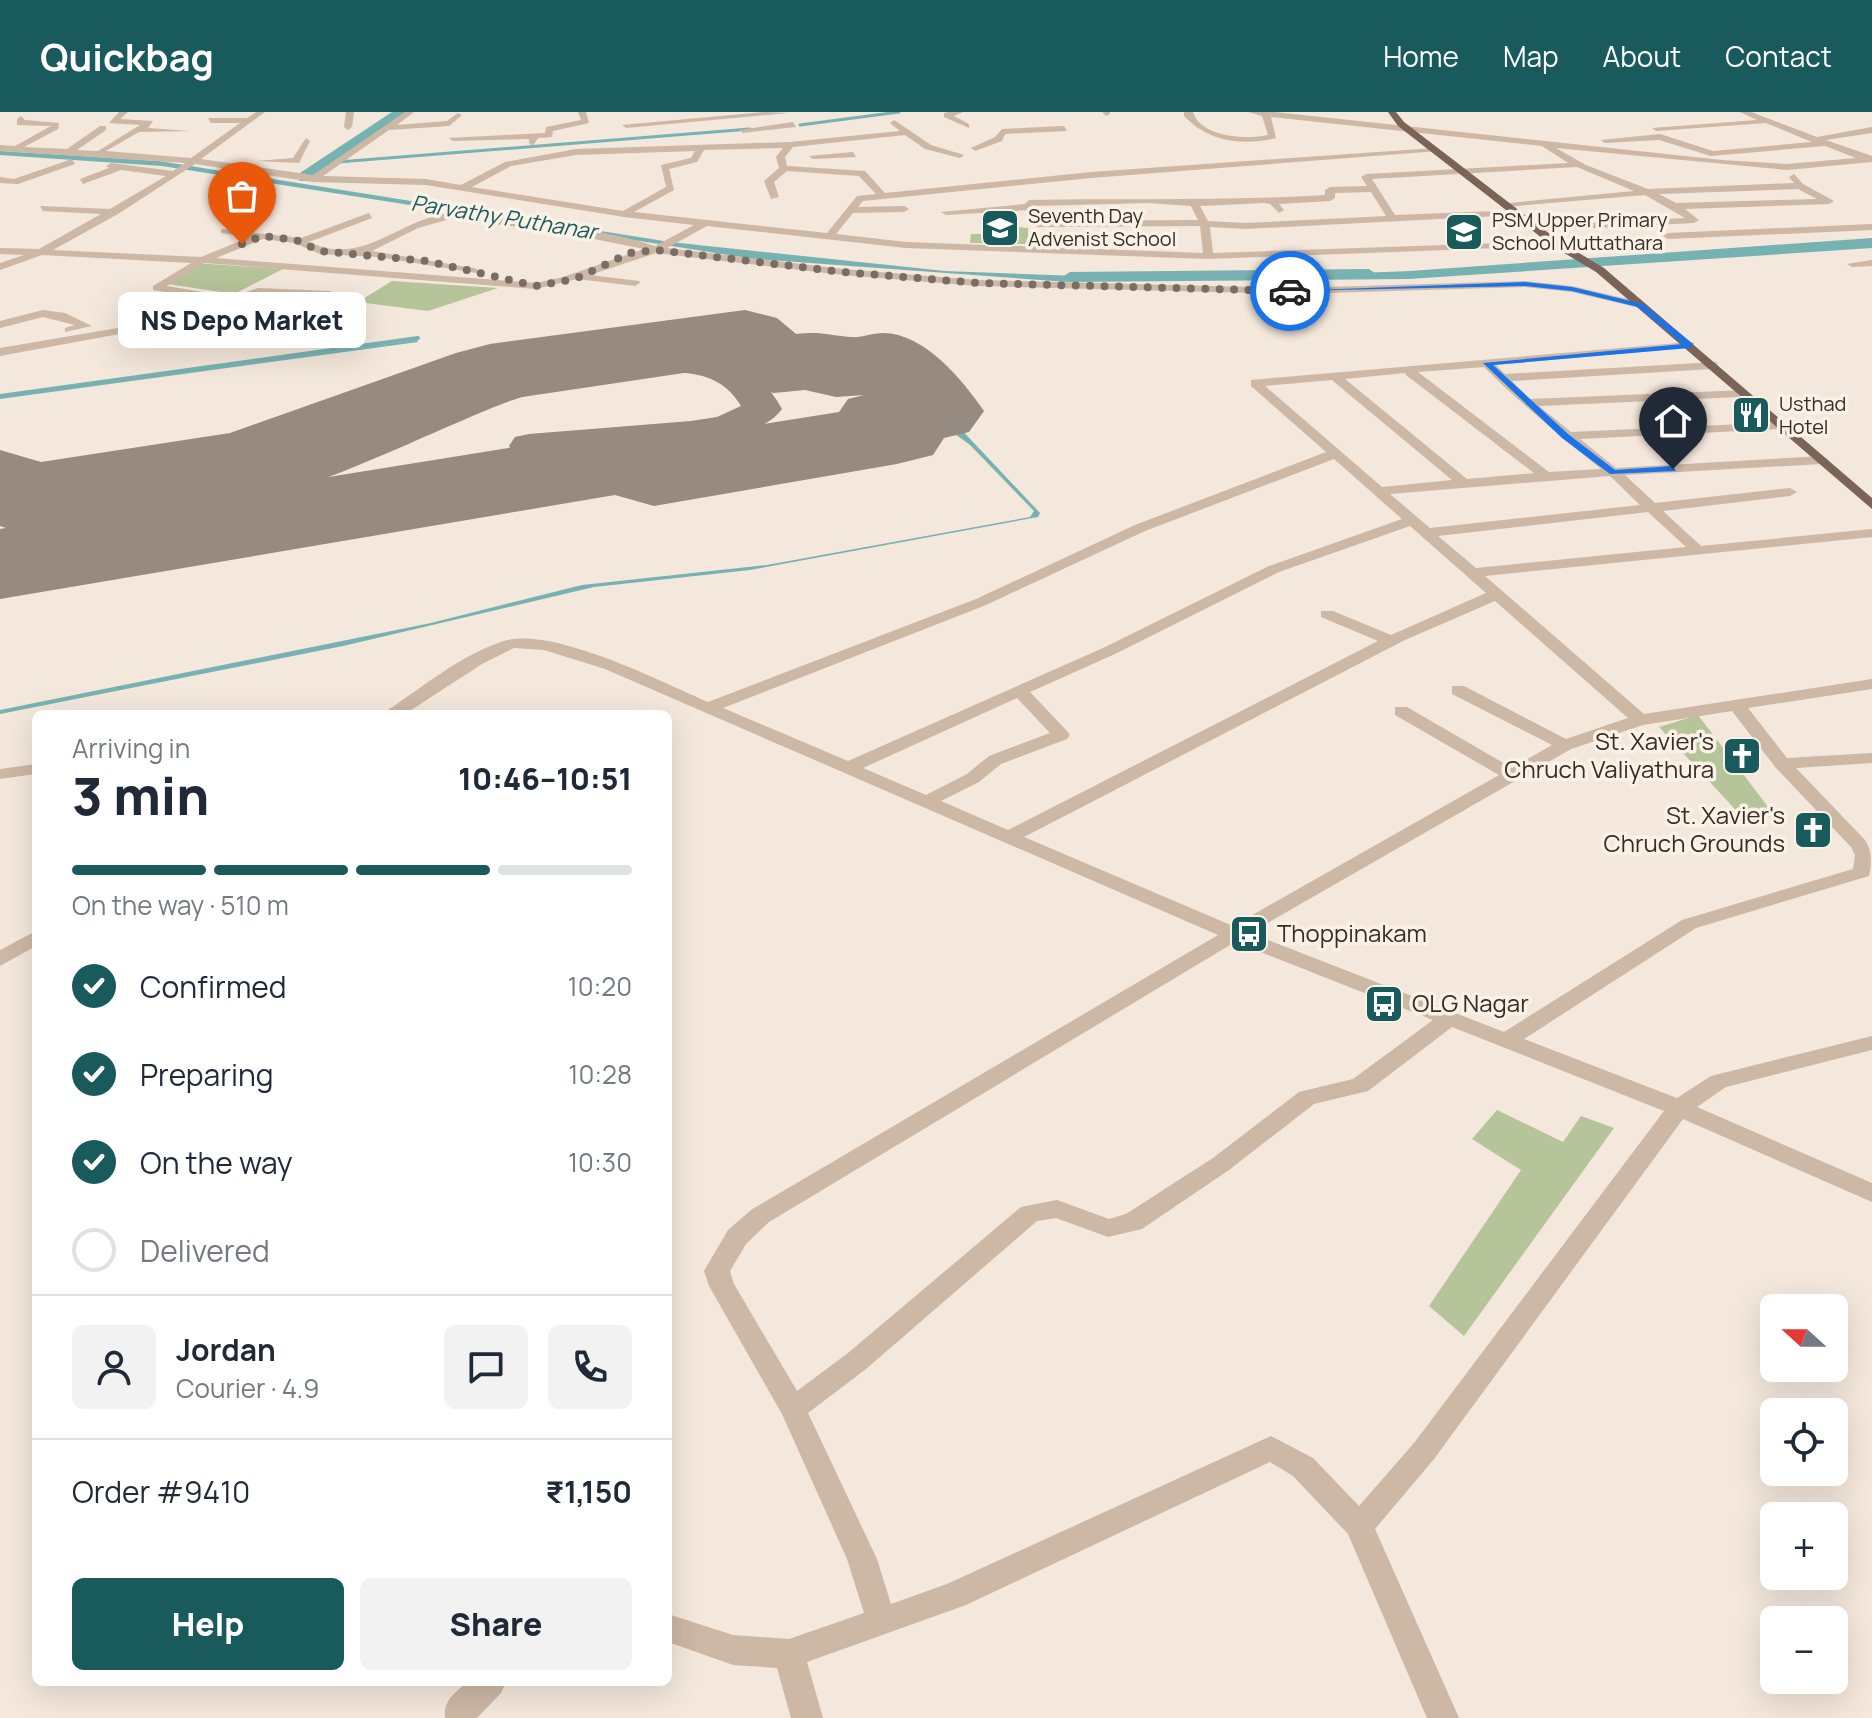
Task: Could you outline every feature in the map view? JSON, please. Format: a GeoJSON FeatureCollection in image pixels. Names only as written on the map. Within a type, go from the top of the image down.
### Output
{"type":"FeatureCollection","features":[{"type":"Feature","properties":{"kind":"main road"},"geometry":{"type":"LineString","coordinates":[[1392,112],[1435,151],[1504,204],[1553,241],[1600,270],[1872,505]]}},
{"type":"Feature","properties":{"kind":"street"},"geometry":{"type":"LineString","coordinates":[[98,152],[150,123],[112,121],[124,112]]}},
{"type":"Feature","properties":{"kind":"street"},"geometry":{"type":"LineString","coordinates":[[0,267],[41,252],[115,212],[261,112]]}},
{"type":"Feature","properties":{"kind":"street"},"geometry":{"type":"LineString","coordinates":[[348,127],[350,112]]}},
{"type":"Feature","properties":{"kind":"street"},"geometry":{"type":"LineString","coordinates":[[313,179],[410,112]]}},
{"type":"Feature","properties":{"kind":"street"},"geometry":{"type":"LineString","coordinates":[[453,138],[534,139],[549,135],[549,129],[586,121],[582,112]]}},
{"type":"Feature","properties":{"kind":"street"},"geometry":{"type":"LineString","coordinates":[[626,125],[785,112],[802,139]]}},
{"type":"Feature","properties":{"kind":"street"},"geometry":{"type":"LineString","coordinates":[[959,112],[947,115],[966,126]]}},
{"type":"Feature","properties":{"kind":"street"},"geometry":{"type":"LineString","coordinates":[[1189,112],[1187,114],[1193,121],[1231,139],[1273,136],[1266,114]]}},
{"type":"Feature","properties":{"kind":"street"},"geometry":{"type":"LineString","coordinates":[[1252,112],[1546,145],[1787,167],[1871,160]]}},
{"type":"Feature","properties":{"kind":"street"},"geometry":{"type":"LineString","coordinates":[[1744,112],[1871,160]]}},
{"type":"Feature","properties":{"kind":"street"},"geometry":{"type":"LineString","coordinates":[[386,128],[449,123],[458,115]]}},
{"type":"Feature","properties":{"kind":"street"},"geometry":{"type":"LineString","coordinates":[[975,148],[999,139],[1002,132],[1064,129],[1045,115]]}},
{"type":"Feature","properties":{"kind":"street"},"geometry":{"type":"LineString","coordinates":[[15,148],[55,127],[55,123],[20,123],[21,119]]}},
{"type":"Feature","properties":{"kind":"street"},"geometry":{"type":"LineString","coordinates":[[211,120],[249,121]]}},
{"type":"Feature","properties":{"kind":"street"},"geometry":{"type":"LineString","coordinates":[[1656,128],[1767,121]]}},
{"type":"Feature","properties":{"kind":"street"},"geometry":{"type":"LineString","coordinates":[[743,130],[793,125]]}},
{"type":"Feature","properties":{"kind":"street"},"geometry":{"type":"LineString","coordinates":[[802,139],[832,140],[897,127]]}},
{"type":"Feature","properties":{"kind":"street"},"geometry":{"type":"LineString","coordinates":[[785,168],[780,157],[790,145],[802,139],[897,127],[932,149],[960,155]]}},
{"type":"Feature","properties":{"kind":"street"},"geometry":{"type":"LineString","coordinates":[[71,150],[103,128]]}},
{"type":"Feature","properties":{"kind":"street"},"geometry":{"type":"LineString","coordinates":[[140,130],[186,131]]}},
{"type":"Feature","properties":{"kind":"street"},"geometry":{"type":"LineString","coordinates":[[1670,157],[1818,142],[1872,130]]}},
{"type":"Feature","properties":{"kind":"street"},"geometry":{"type":"LineString","coordinates":[[1605,140],[1660,137],[1711,153]]}},
{"type":"Feature","properties":{"kind":"street"},"geometry":{"type":"LineString","coordinates":[[810,156],[854,159],[832,140]]}},
{"type":"Feature","properties":{"kind":"street"},"geometry":{"type":"LineString","coordinates":[[1622,140],[1636,154],[1641,165]]}},
{"type":"Feature","properties":{"kind":"street"},"geometry":{"type":"LineString","coordinates":[[229,167],[248,161],[296,161],[306,141]]}},
{"type":"Feature","properties":{"kind":"street"},"geometry":{"type":"LineString","coordinates":[[367,142],[396,141]]}},
{"type":"Feature","properties":{"kind":"street"},"geometry":{"type":"LineString","coordinates":[[460,189],[508,164],[576,152],[790,145]]}},
{"type":"Feature","properties":{"kind":"street"},"geometry":{"type":"LineString","coordinates":[[1537,228],[1694,220],[1672,206],[1575,165],[1546,145]]}},
{"type":"Feature","properties":{"kind":"street"},"geometry":{"type":"LineString","coordinates":[[0,148],[98,152],[313,179],[426,182],[703,224],[828,238],[1041,252],[1208,256],[1567,239]]}},
{"type":"Feature","properties":{"kind":"street"},"geometry":{"type":"LineString","coordinates":[[624,214],[671,188],[664,167],[694,160],[702,148]]}},
{"type":"Feature","properties":{"kind":"street"},"geometry":{"type":"LineString","coordinates":[[625,149],[626,164]]}},
{"type":"Feature","properties":{"kind":"street"},"geometry":{"type":"LineString","coordinates":[[828,238],[860,198],[1060,178],[1435,151]]}},
{"type":"Feature","properties":{"kind":"street"},"geometry":{"type":"LineString","coordinates":[[0,159],[177,172]]}},
{"type":"Feature","properties":{"kind":"street"},"geometry":{"type":"LineString","coordinates":[[0,180],[15,182],[72,162]]}},
{"type":"Feature","properties":{"kind":"street"},"geometry":{"type":"LineString","coordinates":[[1391,216],[1366,177],[1575,165]]}},
{"type":"Feature","properties":{"kind":"street"},"geometry":{"type":"LineString","coordinates":[[1047,166],[1059,171],[1060,178]]}},
{"type":"Feature","properties":{"kind":"street"},"geometry":{"type":"LineString","coordinates":[[1801,166],[1828,174]]}},
{"type":"Feature","properties":{"kind":"street"},"geometry":{"type":"LineString","coordinates":[[83,181],[121,167]]}},
{"type":"Feature","properties":{"kind":"street"},"geometry":{"type":"LineString","coordinates":[[1672,206],[1829,201],[1800,186],[1787,167]]}},
{"type":"Feature","properties":{"kind":"street"},"geometry":{"type":"LineString","coordinates":[[774,197],[769,181],[785,168],[862,173],[883,196]]}},
{"type":"Feature","properties":{"kind":"street"},"geometry":{"type":"LineString","coordinates":[[954,175],[969,188]]}},
{"type":"Feature","properties":{"kind":"street"},"geometry":{"type":"LineString","coordinates":[[1019,182],[1037,224],[1041,252]]}},
{"type":"Feature","properties":{"kind":"street"},"geometry":{"type":"LineString","coordinates":[[1504,204],[1687,189],[1800,186]]}},
{"type":"Feature","properties":{"kind":"street"},"geometry":{"type":"LineString","coordinates":[[946,212],[1148,200],[1194,203],[1330,198],[1330,190],[1372,189]]}},
{"type":"Feature","properties":{"kind":"street"},"geometry":{"type":"LineString","coordinates":[[1687,189],[1714,206]]}},
{"type":"Feature","properties":{"kind":"street"},"geometry":{"type":"LineString","coordinates":[[1213,193],[1222,202]]}},
{"type":"Feature","properties":{"kind":"street"},"geometry":{"type":"LineString","coordinates":[[107,198],[136,199]]}},
{"type":"Feature","properties":{"kind":"street"},"geometry":{"type":"LineString","coordinates":[[1273,201],[1288,223]]}},
{"type":"Feature","properties":{"kind":"street"},"geometry":{"type":"LineString","coordinates":[[1194,203],[1205,225],[1208,256]]}},
{"type":"Feature","properties":{"kind":"street"},"geometry":{"type":"LineString","coordinates":[[43,208],[115,212]]}},
{"type":"Feature","properties":{"kind":"street"},"geometry":{"type":"LineString","coordinates":[[851,210],[904,209]]}},
{"type":"Feature","properties":{"kind":"street"},"geometry":{"type":"LineString","coordinates":[[1037,224],[1288,223],[1517,212]]}},
{"type":"Feature","properties":{"kind":"street"},"geometry":{"type":"LineString","coordinates":[[359,253],[397,234],[454,215],[619,240],[656,250],[843,272],[978,283],[1294,291],[1525,284],[1572,289],[1640,305]]}},
{"type":"Feature","properties":{"kind":"street"},"geometry":{"type":"LineString","coordinates":[[300,242],[369,216]]}},
{"type":"Feature","properties":{"kind":"street"},"geometry":{"type":"LineString","coordinates":[[1314,221],[1322,231]]}},
{"type":"Feature","properties":{"kind":"street"},"geometry":{"type":"LineString","coordinates":[[0,251],[202,260],[536,286],[580,277],[630,253],[656,250],[703,224]]}},
{"type":"Feature","properties":{"kind":"street"},"geometry":{"type":"LineString","coordinates":[[1658,236],[1872,227]]}},
{"type":"Feature","properties":{"kind":"street"},"geometry":{"type":"LineString","coordinates":[[225,231],[300,242],[320,251],[427,261],[536,286]]}},
{"type":"Feature","properties":{"kind":"street"},"geometry":{"type":"LineString","coordinates":[[157,288],[202,260],[262,236]]}},
{"type":"Feature","properties":{"kind":"street"},"geometry":{"type":"LineString","coordinates":[[1330,241],[1339,251]]}},
{"type":"Feature","properties":{"kind":"street"},"geometry":{"type":"LineString","coordinates":[[1852,264],[1872,263]]}},
{"type":"Feature","properties":{"kind":"street"},"geometry":{"type":"LineString","coordinates":[[0,352],[141,327],[191,325],[321,301],[330,294],[344,272]]}},
{"type":"Feature","properties":{"kind":"street"},"geometry":{"type":"LineString","coordinates":[[580,277],[635,283]]}},
{"type":"Feature","properties":{"kind":"street"},"geometry":{"type":"LineString","coordinates":[[142,288],[232,300],[258,291],[330,294]]}},
{"type":"Feature","properties":{"kind":"street"},"geometry":{"type":"LineString","coordinates":[[0,325],[48,312],[66,315],[86,326],[51,334],[53,342]]}},
{"type":"Feature","properties":{"kind":"street"},"geometry":{"type":"LineString","coordinates":[[1640,720],[1255,383],[1410,372],[1690,345]]}},
{"type":"Feature","properties":{"kind":"street"},"geometry":{"type":"LineString","coordinates":[[1487,363],[1527,403],[1613,472],[1649,509],[1695,548]]}},
{"type":"Feature","properties":{"kind":"street"},"geometry":{"type":"LineString","coordinates":[[1499,378],[1712,365]]}},
{"type":"Feature","properties":{"kind":"street"},"geometry":{"type":"LineString","coordinates":[[1410,372],[1546,476]]}},
{"type":"Feature","properties":{"kind":"street"},"geometry":{"type":"LineString","coordinates":[[1337,378],[1463,483]]}},
{"type":"Feature","properties":{"kind":"street"},"geometry":{"type":"LineString","coordinates":[[1527,403],[1741,393]]}},
{"type":"Feature","properties":{"kind":"street"},"geometry":{"type":"LineString","coordinates":[[1565,436],[1782,425]]}},
{"type":"Feature","properties":{"kind":"street"},"geometry":{"type":"LineString","coordinates":[[705,709],[981,602],[1140,528],[1334,454]]}},
{"type":"Feature","properties":{"kind":"street"},"geometry":{"type":"LineString","coordinates":[[1379,491],[1546,476],[1822,460]]}},
{"type":"Feature","properties":{"kind":"street"},"geometry":{"type":"LineString","coordinates":[[1426,533],[1790,492]]}},
{"type":"Feature","properties":{"kind":"street"},"geometry":{"type":"LineString","coordinates":[[847,768],[1020,691],[1274,569],[1411,521]]}},
{"type":"Feature","properties":{"kind":"street"},"geometry":{"type":"LineString","coordinates":[[1474,573],[1695,548],[1872,533]]}},
{"type":"Feature","properties":{"kind":"street"},"geometry":{"type":"LineString","coordinates":[[1011,836],[1391,641],[1497,594]]}},
{"type":"Feature","properties":{"kind":"street"},"geometry":{"type":"LineString","coordinates":[[1327,614],[1391,641]]}},
{"type":"Feature","properties":{"kind":"street"},"geometry":{"type":"LineString","coordinates":[[400,710],[504,646],[520,642],[611,666],[1234,934],[1679,1108],[1872,1193]]}},
{"type":"Feature","properties":{"kind":"street"},"geometry":{"type":"LineString","coordinates":[[881,1619],[862,1559],[793,1409],[722,1286],[717,1271],[737,1237],[760,1216],[1234,934],[1565,745],[1640,720],[1872,684]]}},
{"type":"Feature","properties":{"kind":"street"},"geometry":{"type":"LineString","coordinates":[[1458,690],[1565,745]]}},
{"type":"Feature","properties":{"kind":"street"},"geometry":{"type":"LineString","coordinates":[[927,801],[973,778],[995,760],[1061,735],[1020,691]]}},
{"type":"Feature","properties":{"kind":"street"},"geometry":{"type":"LineString","coordinates":[[1507,1040],[1689,924],[1862,872],[1865,855],[1858,844],[1782,764],[1736,704]]}},
{"type":"Feature","properties":{"kind":"street"},"geometry":{"type":"LineString","coordinates":[[1401,711],[1512,775]]}},
{"type":"Feature","properties":{"kind":"street"},"geometry":{"type":"LineString","coordinates":[[1782,764],[1872,758]]}},
{"type":"Feature","properties":{"kind":"street"},"geometry":{"type":"LineString","coordinates":[[0,774],[32,770]]}},
{"type":"Feature","properties":{"kind":"street"},"geometry":{"type":"LineString","coordinates":[[0,959],[32,939]]}},
{"type":"Feature","properties":{"kind":"street"},"geometry":{"type":"LineString","coordinates":[[793,1409],[857,1361],[1030,1213],[1057,1209],[1108,1228],[1133,1222],[1221,1164],[1307,1098],[1350,1089],[1370,1080],[1448,1020]]}},
{"type":"Feature","properties":{"kind":"street"},"geometry":{"type":"LineString","coordinates":[[1359,1526],[1424,1451],[1679,1108],[1719,1081],[1872,1043]]}},
{"type":"Feature","properties":{"kind":"street"},"geometry":{"type":"LineString","coordinates":[[672,1629],[733,1650],[789,1654],[955,1595],[1271,1448],[1303,1467],[1359,1526],[1443,1718]]}},
{"type":"Feature","properties":{"kind":"street"},"geometry":{"type":"LineString","coordinates":[[789,1654],[807,1718]]}},
{"type":"Feature","properties":{"kind":"street"},"geometry":{"type":"LineString","coordinates":[[461,1718],[460,1709],[486,1686]]}},
{"type":"Feature","properties":{"kind":"green space"},"geometry":{"type":"Polygon","coordinates":[[[1016,216],[1017,227],[1028,228],[1028,244],[970,243],[971,234],[991,234],[989,217],[1016,216]]]}},
{"type":"Feature","properties":{"kind":"green space"},"geometry":{"type":"Polygon","coordinates":[[[195,263],[283,269],[234,294],[161,283],[195,263]]]}},
{"type":"Feature","properties":{"kind":"green space"},"geometry":{"type":"Polygon","coordinates":[[[392,281],[498,288],[428,311],[358,302],[392,281]]]}},
{"type":"Feature","properties":{"kind":"green space"},"geometry":{"type":"Polygon","coordinates":[[[1698,715],[1775,816],[1744,819],[1659,727],[1698,715]]]}},
{"type":"Feature","properties":{"kind":"green space"},"geometry":{"type":"Polygon","coordinates":[[[1497,1110],[1563,1142],[1581,1116],[1614,1128],[1464,1336],[1429,1306],[1521,1170],[1472,1139],[1497,1110]]]}},
{"type":"Feature","properties":{"kind":"water"},"geometry":{"type":"Polygon","coordinates":[[[0,151],[159,161],[670,242],[945,271],[1134,278],[1281,276],[1410,271],[1872,238],[1872,248],[1409,279],[1068,282],[754,259],[162,166],[0,155],[0,151]]]}},
{"type":"Feature","properties":{"kind":"water"},"geometry":{"type":"Polygon","coordinates":[[[418,342],[0,399],[0,397],[418,342]]]}},
{"type":"Feature","properties":{"kind":"water"},"geometry":{"type":"Polygon","coordinates":[[[958,426],[1040,513],[1038,517],[750,570],[594,587],[343,646],[0,714],[0,710],[431,623],[582,585],[767,565],[1030,517],[1034,511],[970,445],[947,428],[958,426]]]}},
{"type":"Feature","properties":{"kind":"waterway"},"geometry":{"type":"LineString","coordinates":[[307,177],[404,112]]}},
{"type":"Feature","properties":{"kind":"waterway"},"geometry":{"type":"LineString","coordinates":[[800,125],[899,112]]}},
{"type":"Feature","properties":{"kind":"waterway"},"geometry":{"type":"LineString","coordinates":[[338,162],[750,129]]}},
{"type":"Feature","properties":{"kind":"waterway","name":"Parvathy Puthanar"},"geometry":{"type":"LineString","coordinates":[[1070,276],[1369,273]]}},
{"type":"Feature","properties":{"kind":"waterway"},"geometry":{"type":"LineString","coordinates":[[0,396],[418,338]]}},
{"type":"Feature","properties":{"kind":"taxiway"},"geometry":{"type":"LineString","coordinates":[[220,495],[293,475],[504,390],[604,370],[663,362],[702,362],[737,379],[762,409],[748,420],[691,433],[529,446]]}},
{"type":"Feature","properties":{"kind":"runway"},"geometry":{"type":"LineString","coordinates":[[0,482],[19,498],[249,462],[490,373],[745,337],[774,365],[826,359],[836,369],[884,361],[934,411],[884,420],[897,433],[654,474],[644,458],[0,564]]}},
{"type":"Feature","properties":{"kind":"way so far"},"geometry":{"type":"LineString","coordinates":[[242,244],[262,236],[296,240],[320,251],[378,254],[427,261],[487,272],[536,286],[575,279],[630,253],[656,250],[843,272],[978,283],[1290,291]]}},
{"type":"Feature","properties":{"kind":"place","name":"Seventh Day Advenist School"},"geometry":{"type":"Point","coordinates":[1000,228]}},
{"type":"Feature","properties":{"kind":"place","name":"PSM Upper Primary School Muttathara"},"geometry":{"type":"Point","coordinates":[1464,232]}},
{"type":"Feature","properties":{"kind":"place","name":"NS Depo Market"},"geometry":{"type":"Point","coordinates":[242,244]}},
{"type":"Feature","properties":{"kind":"place","name":"Usthad Hotel"},"geometry":{"type":"Point","coordinates":[1751,415]}},
{"type":"Feature","properties":{"kind":"place","name":"St. Xavier's Chruch Valiyathura"},"geometry":{"type":"Point","coordinates":[1742,756]}},
{"type":"Feature","properties":{"kind":"place","name":"St. Xavier's Chruch Grounds"},"geometry":{"type":"Point","coordinates":[1813,830]}},
{"type":"Feature","properties":{"kind":"place","name":"Thoppinakam"},"geometry":{"type":"Point","coordinates":[1249,934]}},
{"type":"Feature","properties":{"kind":"place","name":"OLG Nagar"},"geometry":{"type":"Point","coordinates":[1384,1004]}},
{"type":"Feature","properties":{"kind":"route"},"geometry":{"type":"LineString","coordinates":[[1290,291],[1525,284],[1572,289],[1640,305],[1690,345],[1487,363],[1499,378],[1565,436],[1613,472],[1673,469]]}}]}
